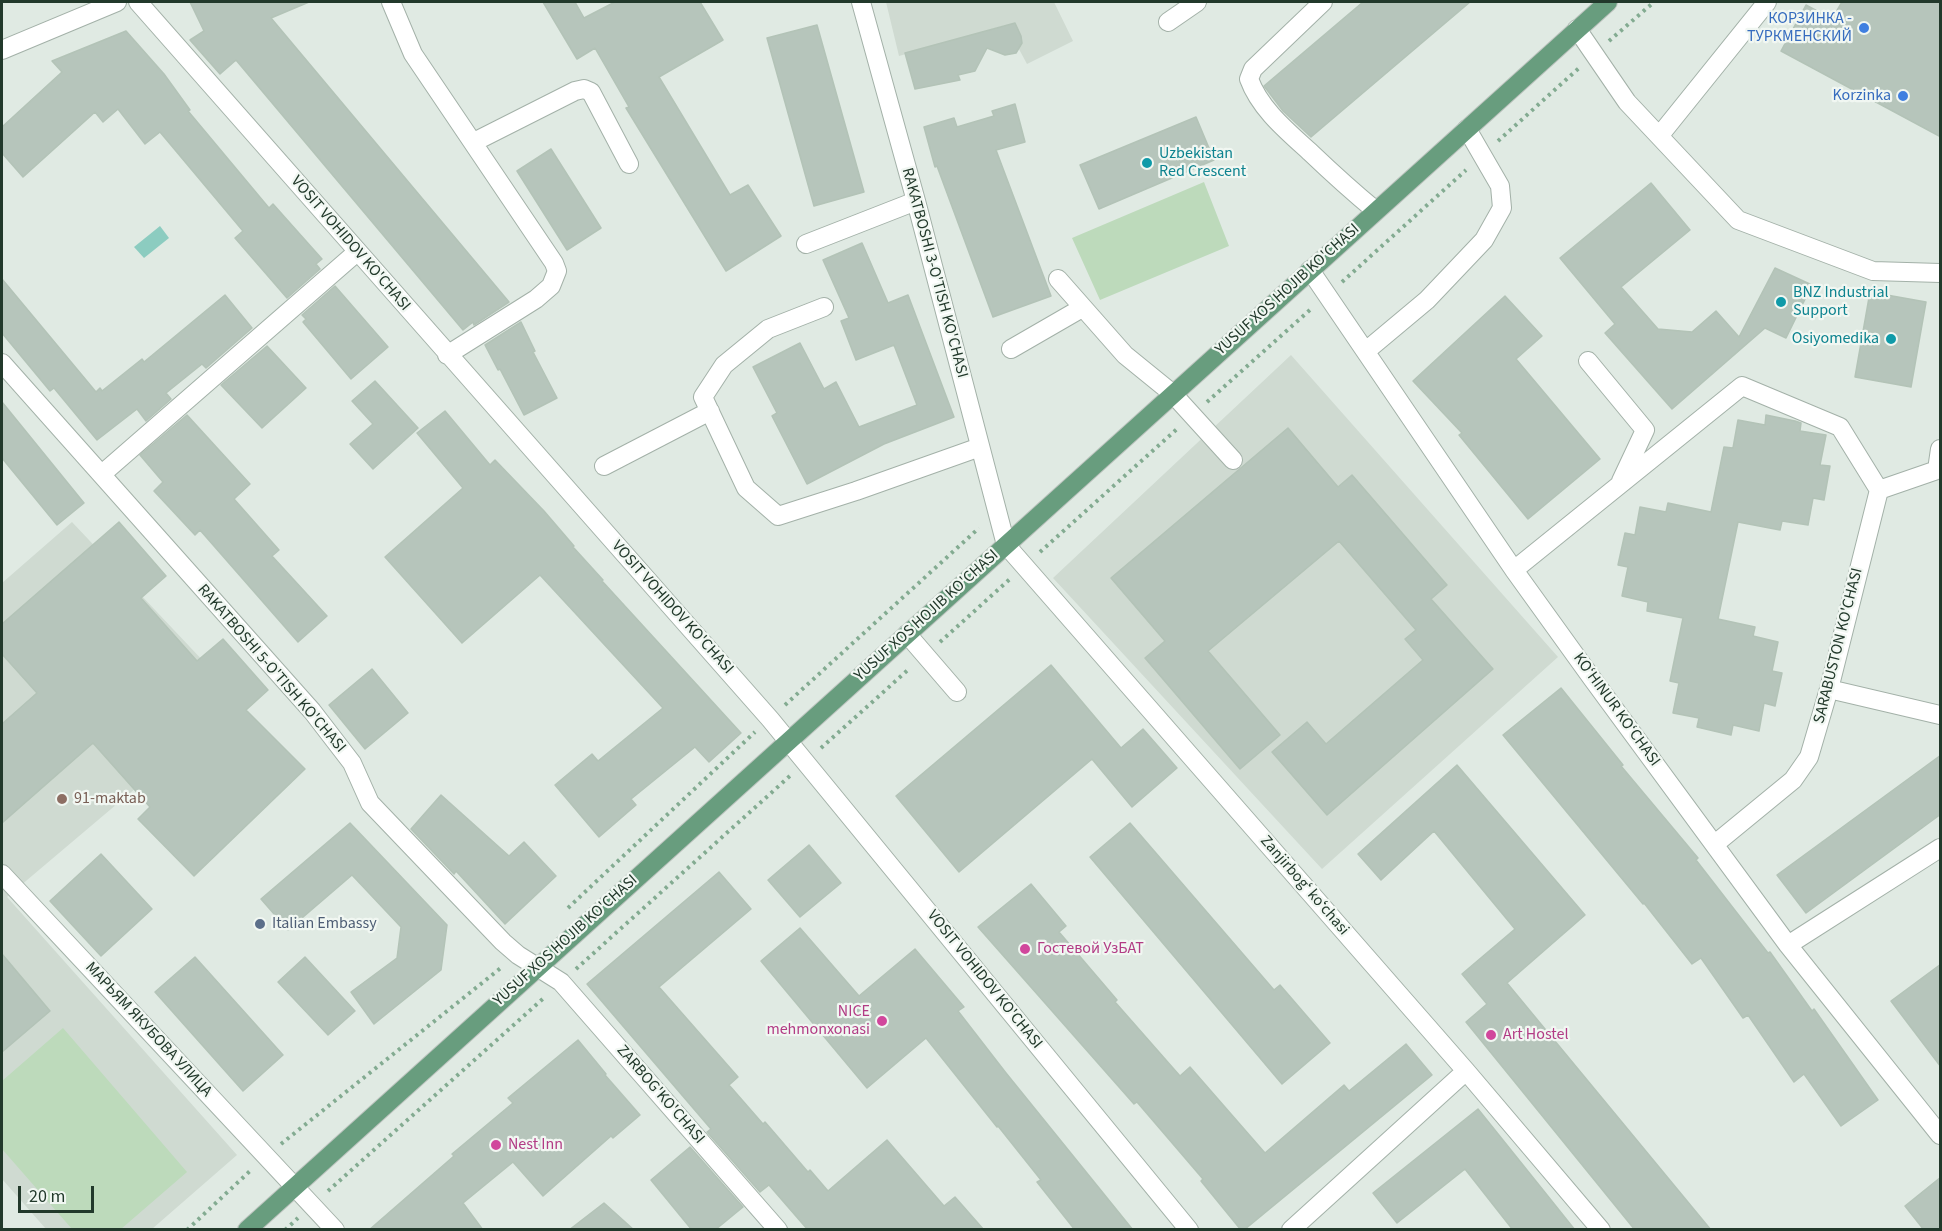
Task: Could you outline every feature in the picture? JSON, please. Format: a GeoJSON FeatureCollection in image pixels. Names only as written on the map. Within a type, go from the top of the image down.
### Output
{"type":"FeatureCollection","features":[{"type":"Feature","properties":{"kind":"main road","name":"YUSUF XOS HOJIB KO'CHASI"},"geometry":{"type":"LineString","coordinates":[[247,1230],[1608,2]]}},
{"type":"Feature","properties":{"kind":"street"},"geometry":{"type":"LineString","coordinates":[[2,50],[117,2]]}},
{"type":"Feature","properties":{"kind":"street","name":"VOSIT VOHIDOV KO'CHASI"},"geometry":{"type":"LineString","coordinates":[[138,2],[789,741],[1189,1230]]}},
{"type":"Feature","properties":{"kind":"street"},"geometry":{"type":"LineString","coordinates":[[391,2],[413,54],[474,142],[554,263],[557,271],[551,286],[536,299],[447,355]]}},
{"type":"Feature","properties":{"kind":"street","name":"RAKATBOSHI 3-O'TISH KO'CHASI"},"geometry":{"type":"LineString","coordinates":[[861,2],[1006,545]]}},
{"type":"Feature","properties":{"kind":"street"},"geometry":{"type":"LineString","coordinates":[[1168,22],[1197,2]]}},
{"type":"Feature","properties":{"kind":"street"},"geometry":{"type":"LineString","coordinates":[[1323,2],[1253,69],[1249,79],[1253,90],[1274,119],[1376,211]]}},
{"type":"Feature","properties":{"kind":"street"},"geometry":{"type":"LineString","coordinates":[[1660,135],[1767,2]]}},
{"type":"Feature","properties":{"kind":"street"},"geometry":{"type":"LineString","coordinates":[[1577,29],[1628,102],[1738,220],[1873,271],[1941,273]]}},
{"type":"Feature","properties":{"kind":"street"},"geometry":{"type":"LineString","coordinates":[[474,142],[574,91],[584,89],[591,92],[629,164]]}},
{"type":"Feature","properties":{"kind":"street"},"geometry":{"type":"LineString","coordinates":[[1366,351],[1427,300],[1484,240],[1502,208],[1500,186],[1467,129]]}},
{"type":"Feature","properties":{"kind":"street"},"geometry":{"type":"LineString","coordinates":[[806,244],[916,201]]}},
{"type":"Feature","properties":{"kind":"street"},"geometry":{"type":"LineString","coordinates":[[102,474],[357,252]]}},
{"type":"Feature","properties":{"kind":"street","name":"KO‘HINUR KO‘CHASI"},"geometry":{"type":"LineString","coordinates":[[1310,270],[1514,570],[1591,677],[1788,945],[1941,1135]]}},
{"type":"Feature","properties":{"kind":"street"},"geometry":{"type":"LineString","coordinates":[[1058,279],[1125,355],[1173,394],[1233,460]]}},
{"type":"Feature","properties":{"kind":"street"},"geometry":{"type":"LineString","coordinates":[[824,307],[768,329],[724,365],[703,397],[746,488],[778,516],[980,447]]}},
{"type":"Feature","properties":{"kind":"street"},"geometry":{"type":"LineString","coordinates":[[1011,349],[1082,308]]}},
{"type":"Feature","properties":{"kind":"street"},"geometry":{"type":"LineString","coordinates":[[1588,361],[1645,430],[1619,485]]}},
{"type":"Feature","properties":{"kind":"street","name":"RAKATBOSHI 5-O'TISH KO'CHASI"},"geometry":{"type":"LineString","coordinates":[[2,363],[312,711],[351,763],[370,803],[465,904],[518,955],[537,967]]}},
{"type":"Feature","properties":{"kind":"street"},"geometry":{"type":"LineString","coordinates":[[1514,570],[1742,386],[1840,426],[1879,490],[1939,471],[1941,449]]}},
{"type":"Feature","properties":{"kind":"street"},"geometry":{"type":"LineString","coordinates":[[604,466],[710,411]]}},
{"type":"Feature","properties":{"kind":"street","name":"SARABUSTON KO'CHASI"},"geometry":{"type":"LineString","coordinates":[[1715,844],[1793,780],[1809,757],[1829,689],[1879,490]]}},
{"type":"Feature","properties":{"kind":"street","name":"Zanjirbogʻ koʻchasi"},"geometry":{"type":"LineString","coordinates":[[1006,545],[1466,1071],[1601,1230]]}},
{"type":"Feature","properties":{"kind":"street"},"geometry":{"type":"LineString","coordinates":[[907,634],[957,692]]}},
{"type":"Feature","properties":{"kind":"street"},"geometry":{"type":"LineString","coordinates":[[1829,689],[1941,715]]}},
{"type":"Feature","properties":{"kind":"street"},"geometry":{"type":"LineString","coordinates":[[1788,945],[1941,848]]}},
{"type":"Feature","properties":{"kind":"street","name":"МАРЬЯМ ЯКУБОВА УЛИЦА"},"geometry":{"type":"LineString","coordinates":[[2,874],[335,1230]]}},
{"type":"Feature","properties":{"kind":"street","name":"ZARBOG'KO'CHASI"},"geometry":{"type":"LineString","coordinates":[[537,967],[561,982],[778,1230]]}},
{"type":"Feature","properties":{"kind":"street"},"geometry":{"type":"LineString","coordinates":[[1291,1230],[1466,1071]]}},
{"type":"Feature","properties":{"kind":"path"},"geometry":{"type":"LineString","coordinates":[[285,1230],[1654,2]]}},
{"type":"Feature","properties":{"kind":"path"},"geometry":{"type":"LineString","coordinates":[[561,914],[997,510]]}},
{"type":"Feature","properties":{"kind":"path"},"geometry":{"type":"LineString","coordinates":[[187,1230],[266,1156],[518,955]]}},
{"type":"Feature","properties":{"kind":"shaded area"},"geometry":{"type":"Polygon","coordinates":[[[886,2],[1054,2],[1073,41],[1027,64],[1006,25],[899,56],[886,2]]]}},
{"type":"Feature","properties":{"kind":"shaded area"},"geometry":{"type":"Polygon","coordinates":[[[1291,355],[1558,657],[1322,869],[1053,578],[1291,355]]]}},
{"type":"Feature","properties":{"kind":"shaded area","name":"91-maktab"},"geometry":{"type":"Polygon","coordinates":[[[72,522],[240,700],[7,897],[237,1155],[152,1229],[46,1229],[2,1179],[2,583],[72,522]]]}},
{"type":"Feature","properties":{"kind":"green space"},"geometry":{"type":"Polygon","coordinates":[[[1204,182],[1229,246],[1100,300],[1072,238],[1204,182]]]}},
{"type":"Feature","properties":{"kind":"green space"},"geometry":{"type":"Polygon","coordinates":[[[63,1028],[187,1172],[121,1229],[72,1229],[2,1149],[2,1081],[63,1028]]]}},
{"type":"Feature","properties":{"kind":"water"},"geometry":{"type":"Polygon","coordinates":[[[160,226],[169,238],[144,258],[134,247],[160,226]]]}},
{"type":"Feature","properties":{"kind":"building"},"geometry":{"type":"Polygon","coordinates":[[[190,2],[309,2],[271,18],[509,302],[463,330],[236,60],[220,74],[190,40],[204,31],[190,2]]]}},
{"type":"Feature","properties":{"kind":"building"},"geometry":{"type":"Polygon","coordinates":[[[543,2],[575,2],[584,18],[615,2],[700,2],[723,40],[659,77],[730,195],[748,185],[781,236],[726,271],[626,108],[629,107],[595,48],[577,59],[543,2]]]}},
{"type":"Feature","properties":{"kind":"building"},"geometry":{"type":"Polygon","coordinates":[[[1363,2],[1470,2],[1311,137],[1283,111],[1264,86],[1363,2]]]}},
{"type":"Feature","properties":{"kind":"building","name":"Korzinka"},"geometry":{"type":"Polygon","coordinates":[[[1842,2],[1941,2],[1941,137],[1781,51],[1806,5],[1832,19],[1842,2]]]}},
{"type":"Feature","properties":{"kind":"building"},"geometry":{"type":"Polygon","coordinates":[[[1015,23],[1022,43],[1016,53],[1005,55],[987,48],[975,71],[958,75],[960,80],[915,89],[905,53],[1015,23]]]}},
{"type":"Feature","properties":{"kind":"building"},"geometry":{"type":"Polygon","coordinates":[[[817,25],[864,192],[814,206],[767,38],[817,25]]]}},
{"type":"Feature","properties":{"kind":"building"},"geometry":{"type":"Polygon","coordinates":[[[126,31],[164,74],[190,110],[188,111],[269,208],[273,204],[322,259],[316,264],[320,269],[287,298],[235,238],[243,231],[160,132],[145,144],[118,109],[103,122],[95,112],[23,177],[2,153],[2,127],[62,72],[52,61],[126,31]]]}},
{"type":"Feature","properties":{"kind":"building"},"geometry":{"type":"Polygon","coordinates":[[[1015,104],[1025,142],[996,150],[1051,296],[993,317],[937,166],[935,167],[924,127],[954,118],[957,127],[994,116],[992,111],[1015,104]]]}},
{"type":"Feature","properties":{"kind":"building","name":"Uzbekistan Red Crescent"},"geometry":{"type":"Polygon","coordinates":[[[1196,117],[1214,160],[1099,209],[1080,165],[1196,117]]]}},
{"type":"Feature","properties":{"kind":"building"},"geometry":{"type":"Polygon","coordinates":[[[551,149],[601,228],[567,250],[517,171],[551,149]]]}},
{"type":"Feature","properties":{"kind":"building"},"geometry":{"type":"Polygon","coordinates":[[[1651,183],[1690,230],[1621,287],[1658,329],[1692,332],[1716,311],[1739,337],[1775,268],[1812,285],[1786,338],[1765,328],[1672,409],[1605,333],[1615,324],[1560,258],[1651,183]]]}},
{"type":"Feature","properties":{"kind":"building"},"geometry":{"type":"Polygon","coordinates":[[[862,243],[888,303],[908,295],[954,417],[884,444],[807,484],[772,416],[777,413],[753,367],[800,343],[824,389],[836,382],[859,427],[917,405],[894,345],[856,360],[841,321],[849,318],[823,260],[862,243]]]}},
{"type":"Feature","properties":{"kind":"building"},"geometry":{"type":"Polygon","coordinates":[[[2,279],[96,392],[100,388],[102,391],[142,359],[144,362],[225,295],[252,328],[206,368],[202,364],[166,393],[171,399],[146,421],[137,409],[97,440],[54,388],[50,391],[2,333],[2,279]]]}},
{"type":"Feature","properties":{"kind":"building"},"geometry":{"type":"Polygon","coordinates":[[[335,286],[388,347],[351,379],[303,322],[306,319],[302,315],[335,286]]]}},
{"type":"Feature","properties":{"kind":"building","name":"Osiyomedika"},"geometry":{"type":"Polygon","coordinates":[[[1870,292],[1926,302],[1911,387],[1855,377],[1870,292]]]}},
{"type":"Feature","properties":{"kind":"building"},"geometry":{"type":"Polygon","coordinates":[[[1505,296],[1542,336],[1516,359],[1600,459],[1528,519],[1459,435],[1462,433],[1413,381],[1505,296]]]}},
{"type":"Feature","properties":{"kind":"building"},"geometry":{"type":"Polygon","coordinates":[[[521,322],[535,351],[533,352],[557,398],[524,415],[485,345],[521,322]]]}},
{"type":"Feature","properties":{"kind":"building"},"geometry":{"type":"Polygon","coordinates":[[[267,346],[306,388],[262,428],[221,385],[267,346]]]}},
{"type":"Feature","properties":{"kind":"building"},"geometry":{"type":"Polygon","coordinates":[[[375,381],[418,428],[373,469],[350,444],[373,424],[352,401],[375,381]]]}},
{"type":"Feature","properties":{"kind":"building"},"geometry":{"type":"Polygon","coordinates":[[[2,402],[84,503],[57,525],[2,458],[2,402]]]}},
{"type":"Feature","properties":{"kind":"building"},"geometry":{"type":"Polygon","coordinates":[[[445,411],[490,465],[495,460],[544,511],[602,581],[741,733],[709,762],[695,747],[631,799],[636,805],[599,837],[555,785],[592,754],[598,761],[663,708],[540,575],[462,643],[385,557],[463,488],[417,433],[445,411]]]}},
{"type":"Feature","properties":{"kind":"building"},"geometry":{"type":"Polygon","coordinates":[[[187,415],[250,484],[234,499],[279,550],[272,556],[327,616],[298,642],[200,530],[195,535],[154,491],[163,482],[140,455],[187,415]]]}},
{"type":"Feature","properties":{"kind":"building"},"geometry":{"type":"Polygon","coordinates":[[[1766,415],[1801,423],[1800,431],[1826,435],[1820,465],[1830,466],[1824,500],[1813,498],[1808,525],[1782,521],[1780,530],[1738,522],[1718,619],[1755,627],[1753,636],[1778,642],[1772,671],[1782,673],[1775,706],[1764,703],[1759,731],[1733,725],[1731,735],[1697,727],[1699,718],[1673,713],[1679,683],[1670,681],[1683,618],[1647,611],[1648,602],[1622,596],[1628,567],[1618,565],[1625,533],[1635,535],[1640,507],[1666,512],[1668,503],[1711,512],[1724,447],[1733,448],[1738,420],[1765,425],[1766,415]]]}},
{"type":"Feature","properties":{"kind":"building"},"geometry":{"type":"Polygon","coordinates":[[[1288,428],[1338,487],[1352,475],[1447,585],[1431,599],[1493,669],[1327,815],[1272,752],[1307,722],[1326,744],[1423,660],[1405,639],[1416,630],[1339,541],[1208,651],[1280,735],[1240,769],[1145,658],[1165,641],[1111,578],[1288,428]]]}},
{"type":"Feature","properties":{"kind":"building"},"geometry":{"type":"Polygon","coordinates":[[[119,522],[166,576],[141,598],[197,661],[223,639],[268,690],[246,710],[305,769],[194,876],[138,819],[150,807],[93,743],[2,823],[2,724],[37,693],[2,654],[2,624],[119,522]]]}},
{"type":"Feature","properties":{"kind":"building"},"geometry":{"type":"Polygon","coordinates":[[[1051,665],[1121,748],[1143,729],[1177,768],[1132,807],[1092,759],[959,872],[896,796],[1051,665]]]}},
{"type":"Feature","properties":{"kind":"building"},"geometry":{"type":"Polygon","coordinates":[[[372,669],[408,713],[365,749],[329,705],[372,669]]]}},
{"type":"Feature","properties":{"kind":"building"},"geometry":{"type":"Polygon","coordinates":[[[1561,688],[1623,765],[1621,766],[1698,858],[1696,860],[1768,953],[1770,952],[1812,1011],[1814,1009],[1878,1100],[1841,1126],[1804,1074],[1794,1082],[1748,1015],[1743,1018],[1701,958],[1692,964],[1644,903],[1503,735],[1561,688]]]}},
{"type":"Feature","properties":{"kind":"building"},"geometry":{"type":"Polygon","coordinates":[[[1941,755],[1941,814],[1806,913],[1777,875],[1941,755]]]}},
{"type":"Feature","properties":{"kind":"building"},"geometry":{"type":"Polygon","coordinates":[[[1457,765],[1585,915],[1507,983],[1711,1230],[1635,1230],[1466,1022],[1487,1004],[1462,974],[1515,929],[1434,831],[1381,880],[1358,854],[1457,765]]]}},
{"type":"Feature","properties":{"kind":"building"},"geometry":{"type":"Polygon","coordinates":[[[441,795],[509,856],[524,842],[556,876],[505,924],[456,871],[454,874],[411,829],[441,795]]]}},
{"type":"Feature","properties":{"kind":"building"},"geometry":{"type":"Polygon","coordinates":[[[350,823],[447,925],[441,970],[374,1024],[351,992],[397,958],[401,927],[352,875],[288,930],[261,899],[350,823]]]}},
{"type":"Feature","properties":{"kind":"building"},"geometry":{"type":"Polygon","coordinates":[[[1130,823],[1274,990],[1280,985],[1330,1043],[1282,1084],[1090,857],[1130,823]]]}},
{"type":"Feature","properties":{"kind":"building"},"geometry":{"type":"Polygon","coordinates":[[[809,845],[841,883],[800,917],[768,880],[809,845]]]}},
{"type":"Feature","properties":{"kind":"building"},"geometry":{"type":"Polygon","coordinates":[[[101,854],[152,909],[101,956],[50,901],[101,854]]]}},
{"type":"Feature","properties":{"kind":"building"},"geometry":{"type":"Polygon","coordinates":[[[719,872],[751,909],[659,987],[738,1077],[729,1085],[828,1191],[887,1140],[944,1206],[955,1197],[984,1230],[808,1230],[769,1185],[760,1192],[707,1132],[711,1129],[587,984],[719,872]]]}},
{"type":"Feature","properties":{"kind":"building"},"geometry":{"type":"Polygon","coordinates":[[[1031,884],[1066,926],[1059,932],[1117,1000],[1115,1002],[1180,1076],[1190,1067],[1265,1153],[1344,1085],[1349,1091],[1406,1044],[1432,1075],[1244,1230],[1241,1230],[1201,1181],[1203,1179],[1137,1102],[1134,1104],[978,927],[1031,884]]]}},
{"type":"Feature","properties":{"kind":"building"},"geometry":{"type":"Polygon","coordinates":[[[800,928],[859,996],[915,949],[964,1007],[958,1011],[1006,1073],[1133,1230],[1075,1230],[1037,1182],[1041,1180],[926,1038],[867,1088],[761,961],[800,928]]]}},
{"type":"Feature","properties":{"kind":"building"},"geometry":{"type":"Polygon","coordinates":[[[2,954],[50,1011],[2,1052],[2,954]]]}},
{"type":"Feature","properties":{"kind":"building"},"geometry":{"type":"Polygon","coordinates":[[[195,957],[283,1055],[243,1091],[155,992],[195,957]]]}},
{"type":"Feature","properties":{"kind":"building"},"geometry":{"type":"Polygon","coordinates":[[[305,957],[355,1011],[328,1035],[278,982],[305,957]]]}},
{"type":"Feature","properties":{"kind":"building"},"geometry":{"type":"Polygon","coordinates":[[[1941,964],[1941,1067],[1891,1001],[1941,964]]]}},
{"type":"Feature","properties":{"kind":"building"},"geometry":{"type":"Polygon","coordinates":[[[578,1040],[640,1115],[613,1138],[611,1136],[543,1196],[513,1162],[463,1203],[483,1230],[369,1230],[454,1156],[452,1154],[513,1103],[508,1098],[578,1040]]]}},
{"type":"Feature","properties":{"kind":"building"},"geometry":{"type":"Polygon","coordinates":[[[1478,1109],[1575,1230],[1513,1230],[1465,1169],[1397,1223],[1373,1193],[1478,1109]]]}},
{"type":"Feature","properties":{"kind":"building"},"geometry":{"type":"Polygon","coordinates":[[[690,1147],[743,1207],[715,1230],[692,1230],[651,1180],[690,1147]]]}},
{"type":"Feature","properties":{"kind":"building"},"geometry":{"type":"Polygon","coordinates":[[[1941,1177],[1941,1230],[1924,1230],[1905,1206],[1941,1177]]]}},
{"type":"Feature","properties":{"kind":"building"},"geometry":{"type":"Polygon","coordinates":[[[604,1203],[634,1230],[569,1230],[604,1203]]]}},
{"type":"Feature","properties":{"kind":"place","name":"КОРЗИНКА - ТУРКМЕНСКИЙ"},"geometry":{"type":"Point","coordinates":[1864,28]}},
{"type":"Feature","properties":{"kind":"place","name":"Korzinka"},"geometry":{"type":"Point","coordinates":[1903,96]}},
{"type":"Feature","properties":{"kind":"place","name":"Uzbekistan Red Crescent"},"geometry":{"type":"Point","coordinates":[1147,163]}},
{"type":"Feature","properties":{"kind":"place","name":"BNZ Industrial Support"},"geometry":{"type":"Point","coordinates":[1781,302]}},
{"type":"Feature","properties":{"kind":"place","name":"Osiyomedika"},"geometry":{"type":"Point","coordinates":[1891,339]}},
{"type":"Feature","properties":{"kind":"place","name":"91-maktab"},"geometry":{"type":"Point","coordinates":[62,799]}},
{"type":"Feature","properties":{"kind":"place","name":"Italian Embassy"},"geometry":{"type":"Point","coordinates":[260,924]}},
{"type":"Feature","properties":{"kind":"place","name":"Гостевой УзБАТ"},"geometry":{"type":"Point","coordinates":[1025,949]}},
{"type":"Feature","properties":{"kind":"place","name":"NICE mehmonxonasi"},"geometry":{"type":"Point","coordinates":[882,1021]}},
{"type":"Feature","properties":{"kind":"place","name":"Art Hostel"},"geometry":{"type":"Point","coordinates":[1491,1035]}},
{"type":"Feature","properties":{"kind":"place","name":"Nest Inn"},"geometry":{"type":"Point","coordinates":[496,1145]}}]}
